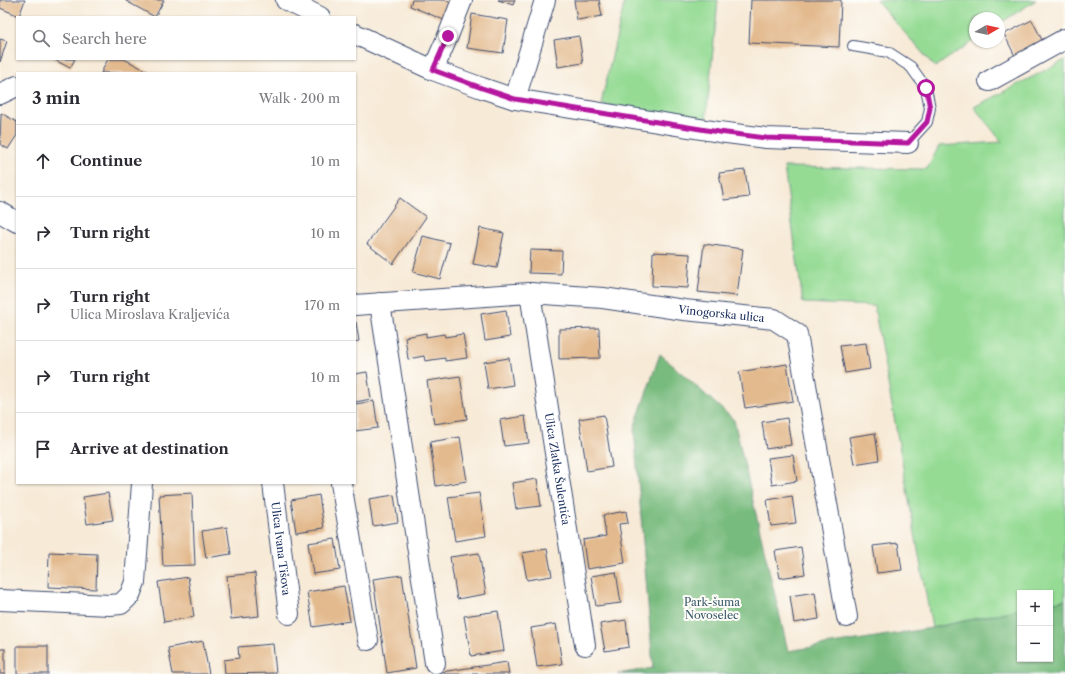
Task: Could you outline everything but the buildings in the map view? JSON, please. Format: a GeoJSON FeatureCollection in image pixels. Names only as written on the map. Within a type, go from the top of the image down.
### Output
{"type":"FeatureCollection","features":[{"type":"Feature","properties":{"kind":"street"},"geometry":{"type":"LineString","coordinates":[[286,0],[318,16]]}},
{"type":"Feature","properties":{"kind":"street"},"geometry":{"type":"LineString","coordinates":[[433,70],[462,0]]}},
{"type":"Feature","properties":{"kind":"street"},"geometry":{"type":"LineString","coordinates":[[515,99],[545,0]]}},
{"type":"Feature","properties":{"kind":"street"},"geometry":{"type":"LineString","coordinates":[[356,34],[433,70],[515,99],[711,131],[766,138],[908,143]]}},
{"type":"Feature","properties":{"kind":"street"},"geometry":{"type":"LineString","coordinates":[[989,81],[1065,38]]}},
{"type":"Feature","properties":{"kind":"street"},"geometry":{"type":"LineString","coordinates":[[0,94],[16,86]]}},
{"type":"Feature","properties":{"kind":"street"},"geometry":{"type":"LineString","coordinates":[[0,212],[16,221]]}},
{"type":"Feature","properties":{"kind":"street","name":"Vinogorska ulica"},"geometry":{"type":"LineString","coordinates":[[356,305],[530,293],[603,298],[684,310],[774,319],[797,334],[847,617]]}},
{"type":"Feature","properties":{"kind":"street","name":"Ulica Zlatka Šulentića"},"geometry":{"type":"LineString","coordinates":[[530,293],[585,645]]}},
{"type":"Feature","properties":{"kind":"street"},"geometry":{"type":"LineString","coordinates":[[380,303],[435,663]]}},
{"type":"Feature","properties":{"kind":"street"},"geometry":{"type":"LineString","coordinates":[[0,600],[110,605],[121,604],[130,595],[135,582],[142,484]]}},
{"type":"Feature","properties":{"kind":"street","name":"Ulica Ivana Tišova"},"geometry":{"type":"LineString","coordinates":[[273,484],[289,614]]}},
{"type":"Feature","properties":{"kind":"street"},"geometry":{"type":"LineString","coordinates":[[341,484],[368,640]]}},
{"type":"Feature","properties":{"kind":"lane"},"geometry":{"type":"LineString","coordinates":[[853,46],[888,52],[911,66],[926,88],[930,108],[927,122],[908,143]]}},
{"type":"Feature","properties":{"kind":"green space"},"geometry":{"type":"Polygon","coordinates":[[[625,0],[718,0],[706,120],[601,104],[625,0]]]}},
{"type":"Feature","properties":{"kind":"green space"},"geometry":{"type":"Polygon","coordinates":[[[876,0],[1036,0],[1005,20],[1005,12],[969,12],[969,44],[935,67],[876,0]]]}},
{"type":"Feature","properties":{"kind":"green space"},"geometry":{"type":"Polygon","coordinates":[[[1065,60],[1065,600],[1053,602],[1053,590],[1017,590],[1017,610],[932,628],[874,306],[803,303],[784,167],[927,169],[939,146],[1002,142],[974,107],[1065,60]]]}},
{"type":"Feature","properties":{"kind":"green space","name":"Park-šuma Novoselec"},"geometry":{"type":"Polygon","coordinates":[[[660,354],[734,420],[788,651],[932,628],[1017,610],[1017,662],[1053,662],[1053,602],[1065,600],[1065,674],[618,674],[653,668],[634,428],[660,354]]]}},
{"type":"Feature","properties":{"kind":"route"},"geometry":{"type":"LineString","coordinates":[[448,36],[433,70],[515,99],[719,132],[766,138],[908,143],[927,122],[930,108],[926,88]]}}]}
